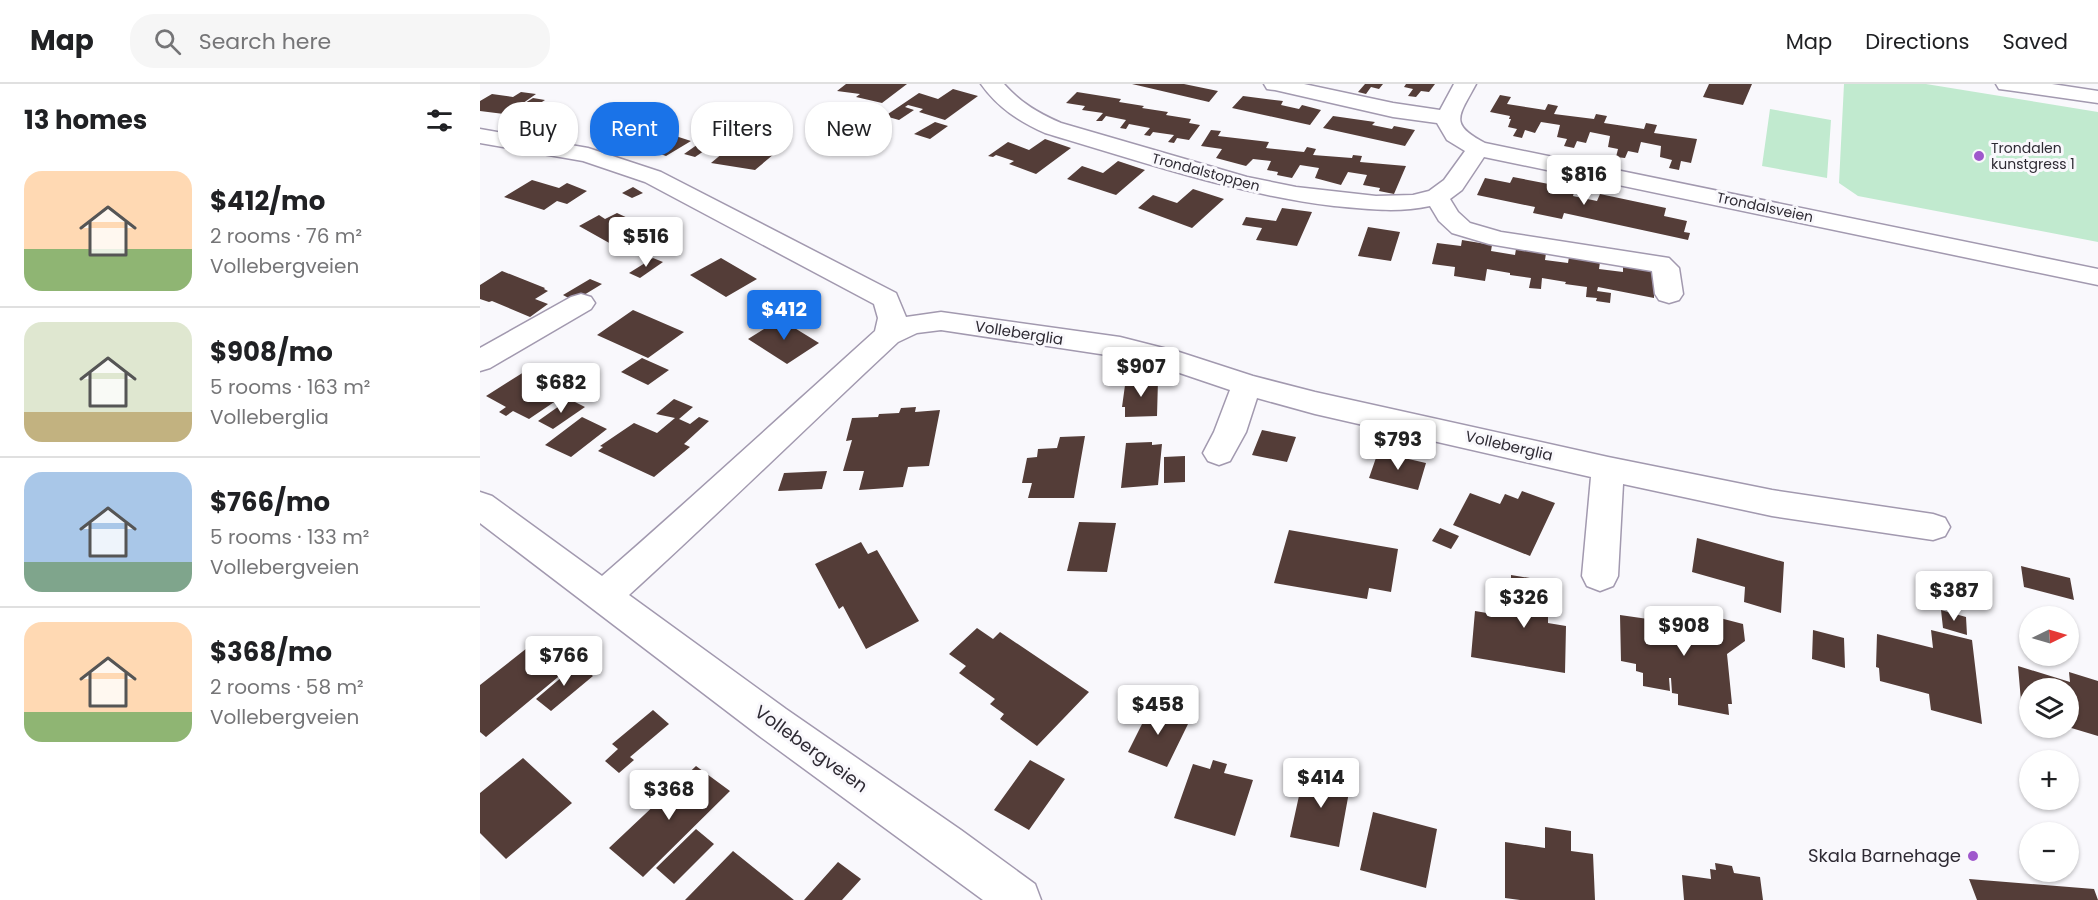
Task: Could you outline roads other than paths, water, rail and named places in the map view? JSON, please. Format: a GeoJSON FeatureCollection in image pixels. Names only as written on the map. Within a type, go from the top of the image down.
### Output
{"type":"FeatureCollection","features":[{"type":"Feature","properties":{"kind":"street","name":"Trondalstoppen"},"geometry":{"type":"LineString","coordinates":[[992,84],[1010,104],[1027,116],[1053,128],[1243,184],[1296,194],[1376,203],[1413,202],[1437,196],[1453,185],[1478,149]]}},
{"type":"Feature","properties":{"kind":"street"},"geometry":{"type":"LineString","coordinates":[[1275,84],[1393,110],[1447,118],[1465,84]]}},
{"type":"Feature","properties":{"kind":"street"},"geometry":{"type":"LineString","coordinates":[[2007,84],[2098,97]]}},
{"type":"Feature","properties":{"kind":"street","name":"Trondalsveien"},"geometry":{"type":"LineString","coordinates":[[1447,118],[1450,130],[1459,140],[1478,149],[2098,277]]}},
{"type":"Feature","properties":{"kind":"street"},"geometry":{"type":"LineString","coordinates":[[480,136],[588,155],[652,177],[886,299],[892,318],[914,327],[779,435],[732,482],[604,596]]}},
{"type":"Feature","properties":{"kind":"street"},"geometry":{"type":"LineString","coordinates":[[1437,196],[1448,216],[1461,228],[1498,239],[1659,264],[1666,268],[1669,294]]}},
{"type":"Feature","properties":{"kind":"street","name":"Volleberglia"},"geometry":{"type":"LineString","coordinates":[[886,299],[914,314],[914,327],[1120,347],[1169,359],[1247,385],[1316,403],[1608,469],[1772,503],[1933,527]]}},
{"type":"Feature","properties":{"kind":"street"},"geometry":{"type":"LineString","coordinates":[[480,361],[581,303]]}},
{"type":"Feature","properties":{"kind":"street"},"geometry":{"type":"LineString","coordinates":[[1219,453],[1230,432],[1247,385]]}},
{"type":"Feature","properties":{"kind":"street"},"geometry":{"type":"LineString","coordinates":[[1600,576],[1608,469]]}},
{"type":"Feature","properties":{"kind":"street","name":"Vollebergveien"},"geometry":{"type":"LineString","coordinates":[[480,505],[764,716],[1019,900]]}},
{"type":"Feature","properties":{"kind":"place","name":"Trondalen kunstgress 1"},"geometry":{"type":"Point","coordinates":[1979,156]}},
{"type":"Feature","properties":{"kind":"place","name":"Skala Barnehage"},"geometry":{"type":"Point","coordinates":[1973,856]}}]}
